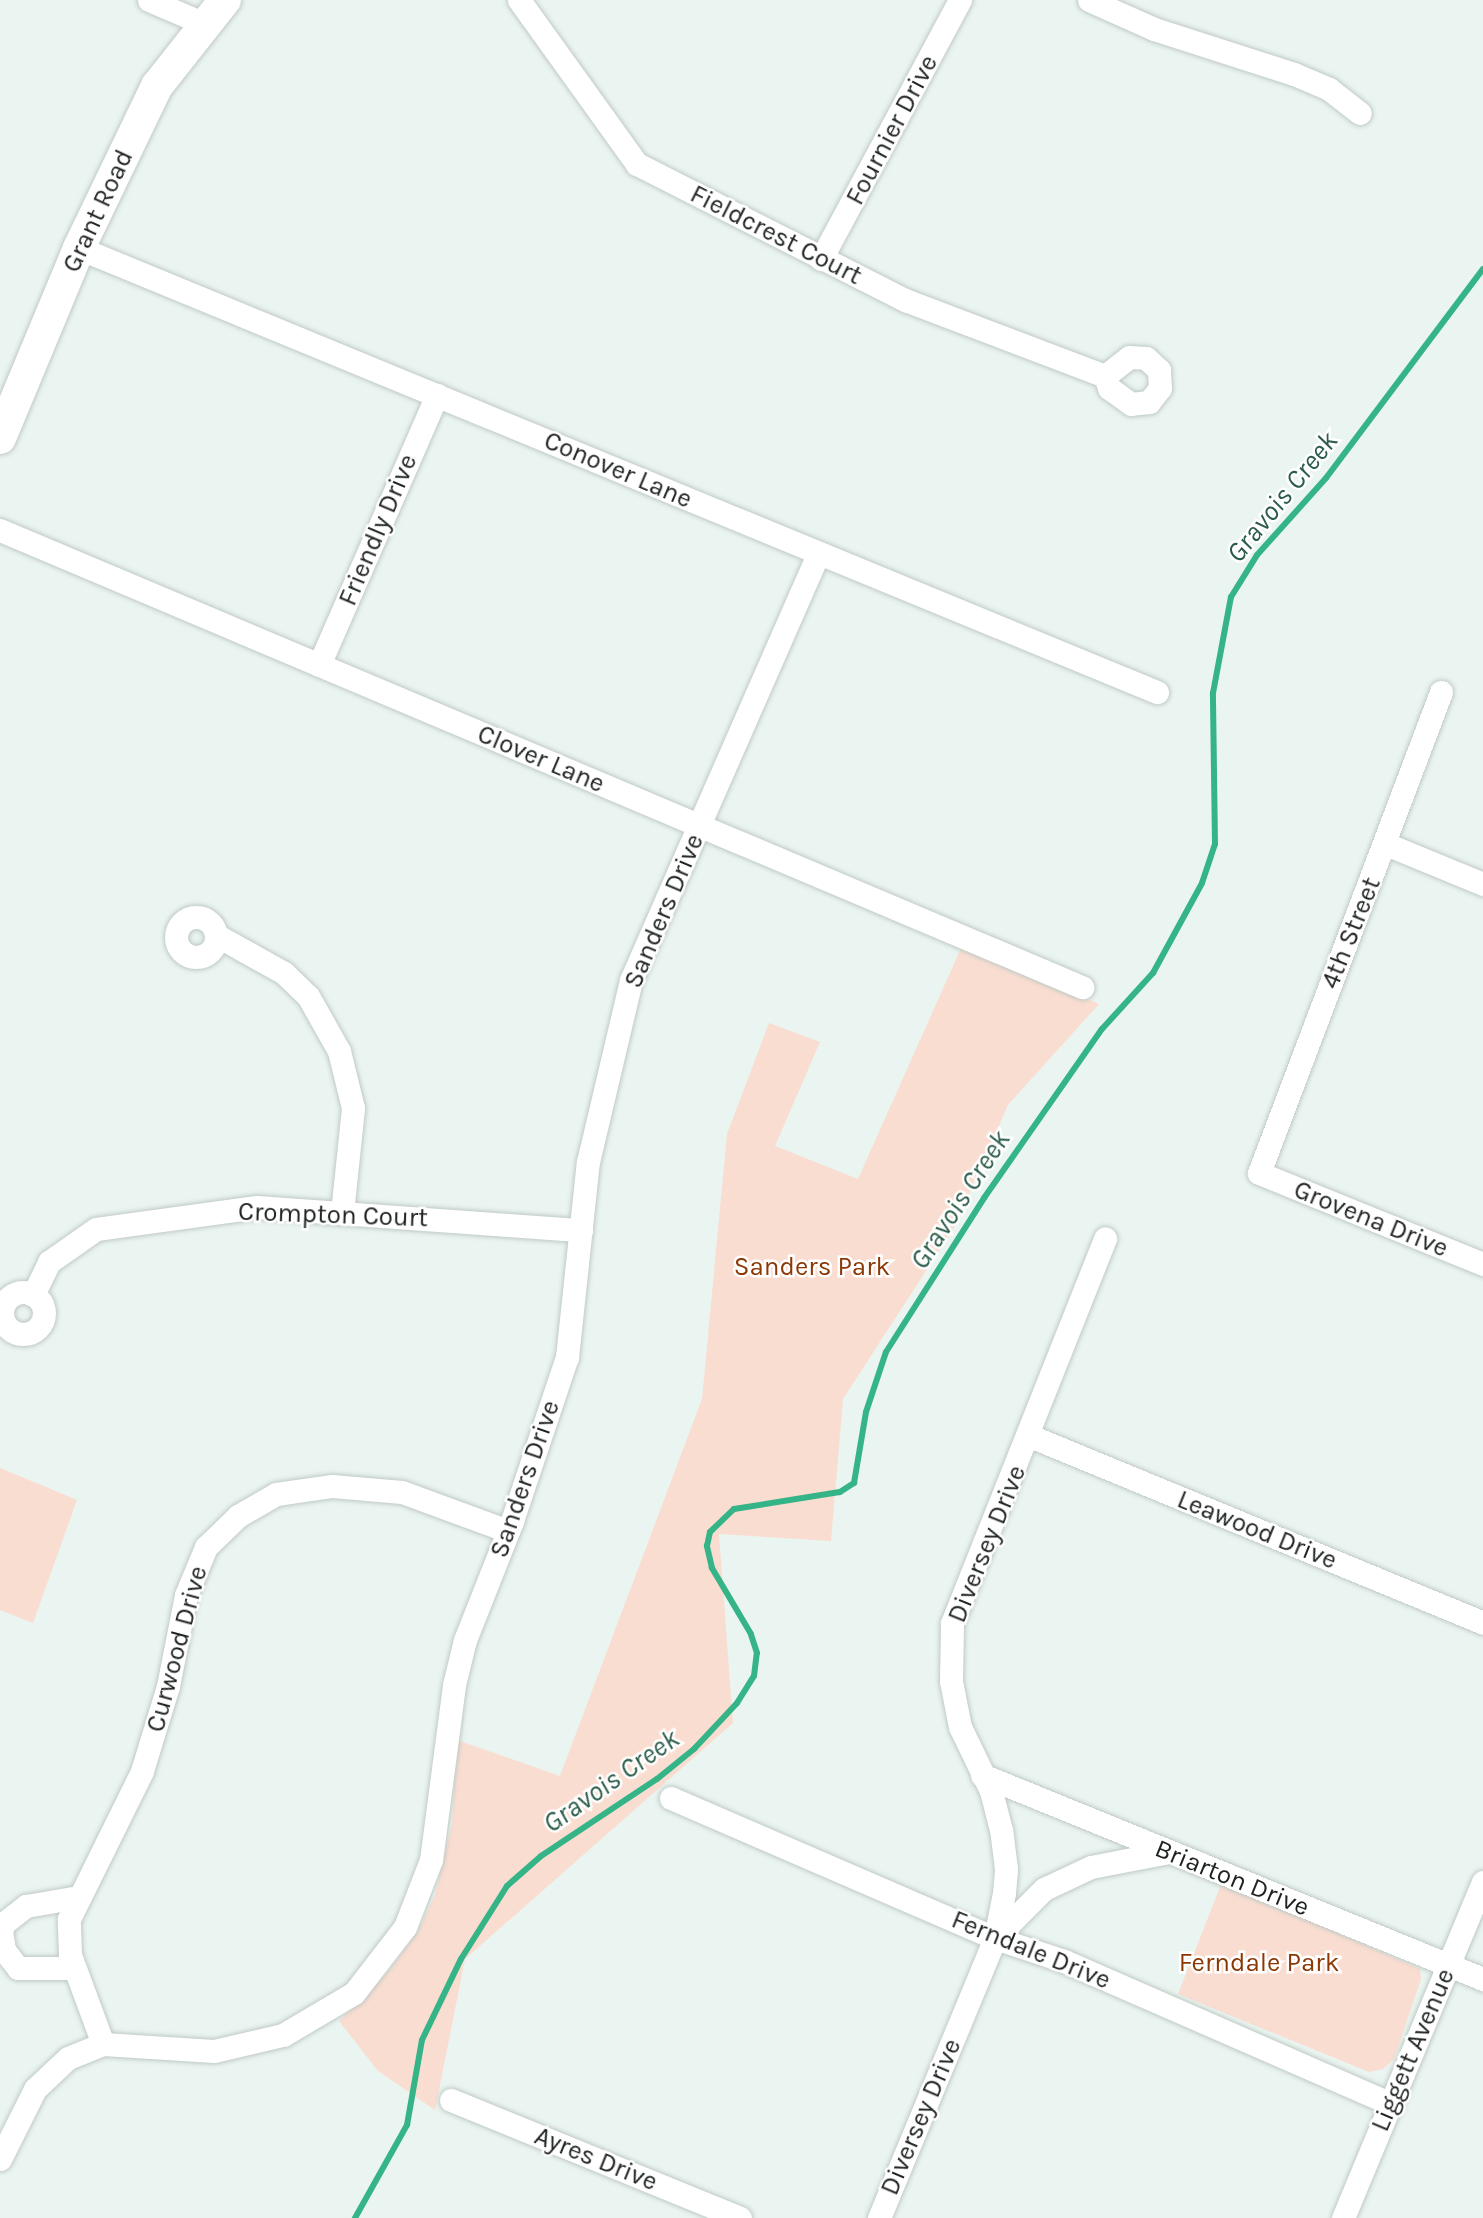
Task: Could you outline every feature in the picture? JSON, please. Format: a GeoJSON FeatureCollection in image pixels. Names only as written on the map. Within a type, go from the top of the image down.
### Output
{"type":"FeatureCollection","features":[{"type":"Feature","properties":{"kind":"street"},"geometry":{"type":"LineString","coordinates":[[149,0],[216,12]]}},
{"type":"Feature","properties":{"kind":"street","name":"Fieldcrest Court"},"geometry":{"type":"LineString","coordinates":[[519,0],[636,164],[905,300],[1105,376]]}},
{"type":"Feature","properties":{"kind":"street","name":"Fournier Drive"},"geometry":{"type":"LineString","coordinates":[[821,259],[960,0]]}},
{"type":"Feature","properties":{"kind":"street"},"geometry":{"type":"LineString","coordinates":[[1089,0],[1154,29],[1294,74],[1329,89],[1360,113]]}},
{"type":"Feature","properties":{"kind":"street","name":"Grant Road"},"geometry":{"type":"LineString","coordinates":[[0,438],[79,248],[157,86],[216,12]]}},
{"type":"Feature","properties":{"kind":"street","name":"Conover Lane"},"geometry":{"type":"LineString","coordinates":[[79,248],[1157,692]]}},
{"type":"Feature","properties":{"kind":"street","name":"Friendly Drive"},"geometry":{"type":"LineString","coordinates":[[320,665],[436,395]]}},
{"type":"Feature","properties":{"kind":"street","name":"Clover Lane"},"geometry":{"type":"LineString","coordinates":[[0,530],[1082,987]]}},
{"type":"Feature","properties":{"kind":"street","name":"Sanders Drive"},"geometry":{"type":"LineString","coordinates":[[0,2158],[34,2088],[68,2058],[103,2044],[214,2051],[260,2043],[332,2009],[354,1993],[386,1956],[405,1927],[431,1860],[454,1685],[465,1640],[508,1531],[567,1357],[588,1162],[631,980],[818,553]]}},
{"type":"Feature","properties":{"kind":"street","name":"4th Street"},"geometry":{"type":"LineString","coordinates":[[1259,1173],[1386,844],[1441,692]]}},
{"type":"Feature","properties":{"kind":"street"},"geometry":{"type":"LineString","coordinates":[[1386,844],[1483,884]]}},
{"type":"Feature","properties":{"kind":"street"},"geometry":{"type":"LineString","coordinates":[[216,935],[284,973],[308,996],[339,1051],[353,1108],[342,1212]]}},
{"type":"Feature","properties":{"kind":"street","name":"Grovena Drive"},"geometry":{"type":"LineString","coordinates":[[1259,1173],[1483,1264]]}},
{"type":"Feature","properties":{"kind":"street","name":"Crompton Court"},"geometry":{"type":"LineString","coordinates":[[33,1295],[49,1262],[96,1229],[257,1207],[581,1230]]}},
{"type":"Feature","properties":{"kind":"street","name":"Diversey Drive"},"geometry":{"type":"LineString","coordinates":[[879,2218],[995,1938],[1005,1881],[1005,1851],[982,1775],[960,1727],[953,1692],[952,1623],[1030,1436],[1105,1238]]}},
{"type":"Feature","properties":{"kind":"street","name":"Leawood Drive"},"geometry":{"type":"LineString","coordinates":[[1030,1436],[1483,1623]]}},
{"type":"Feature","properties":{"kind":"street","name":"Curwood Drive"},"geometry":{"type":"LineString","coordinates":[[103,2044],[74,1968],[68,1935],[78,1896],[142,1771],[168,1686],[194,1568],[206,1547],[238,1516],[294,1488],[351,1487],[402,1492],[508,1531]]}},
{"type":"Feature","properties":{"kind":"street","name":"Briarton Drive"},"geometry":{"type":"LineString","coordinates":[[982,1775],[1483,1979]]}},
{"type":"Feature","properties":{"kind":"street","name":"Ferndale Drive"},"geometry":{"type":"LineString","coordinates":[[671,1798],[995,1938],[1064,1961],[1391,2104]]}},
{"type":"Feature","properties":{"kind":"street","name":"Diversey Drive"},"geometry":{"type":"LineString","coordinates":[[995,1938],[1044,1889],[1091,1867],[1168,1852]]}},
{"type":"Feature","properties":{"kind":"street","name":"Liggett Avenue"},"geometry":{"type":"LineString","coordinates":[[1343,2218],[1483,1882]]}},
{"type":"Feature","properties":{"kind":"street"},"geometry":{"type":"LineString","coordinates":[[74,1968],[18,1968],[4,1950],[1,1931],[4,1923],[26,1906],[78,1896]]}},
{"type":"Feature","properties":{"kind":"street","name":"Ayres Drive"},"geometry":{"type":"LineString","coordinates":[[452,2100],[740,2218]]}},
{"type":"Feature","properties":{"kind":"green space","name":"Sanders Park"},"geometry":{"type":"Polygon","coordinates":[[[962,946],[1099,1004],[1008,1105],[955,1226],[843,1399],[831,1541],[719,1534],[733,1723],[465,1959],[435,2110],[378,2071],[339,2021],[387,1973],[418,1931],[435,1895],[452,1823],[457,1740],[560,1776],[702,1399],[727,1134],[769,1023],[820,1042],[775,1146],[858,1179],[962,946]]]}},
{"type":"Feature","properties":{"kind":"green space"},"geometry":{"type":"Polygon","coordinates":[[[0,1468],[77,1500],[33,1623],[0,1610],[0,1468]]]}},
{"type":"Feature","properties":{"kind":"green space","name":"Ferndale Park"},"geometry":{"type":"Polygon","coordinates":[[[1222,1882],[1420,1969],[1421,1979],[1394,2059],[1383,2069],[1369,2072],[1178,1994],[1222,1882]]]}},
{"type":"Feature","properties":{"kind":"waterway","name":"Gravois Creek"},"geometry":{"type":"LineString","coordinates":[[355,2218],[407,2125],[422,2040],[461,1959],[507,1886],[541,1856],[657,1779],[694,1749],[737,1703],[754,1676],[757,1653],[751,1634],[712,1568],[707,1546],[710,1532],[734,1509],[840,1492],[854,1483],[866,1412],[886,1352],[984,1198],[1102,1029],[1153,973],[1202,883],[1215,844],[1213,693],[1231,597],[1257,555],[1326,478],[1483,269]]}}]}
